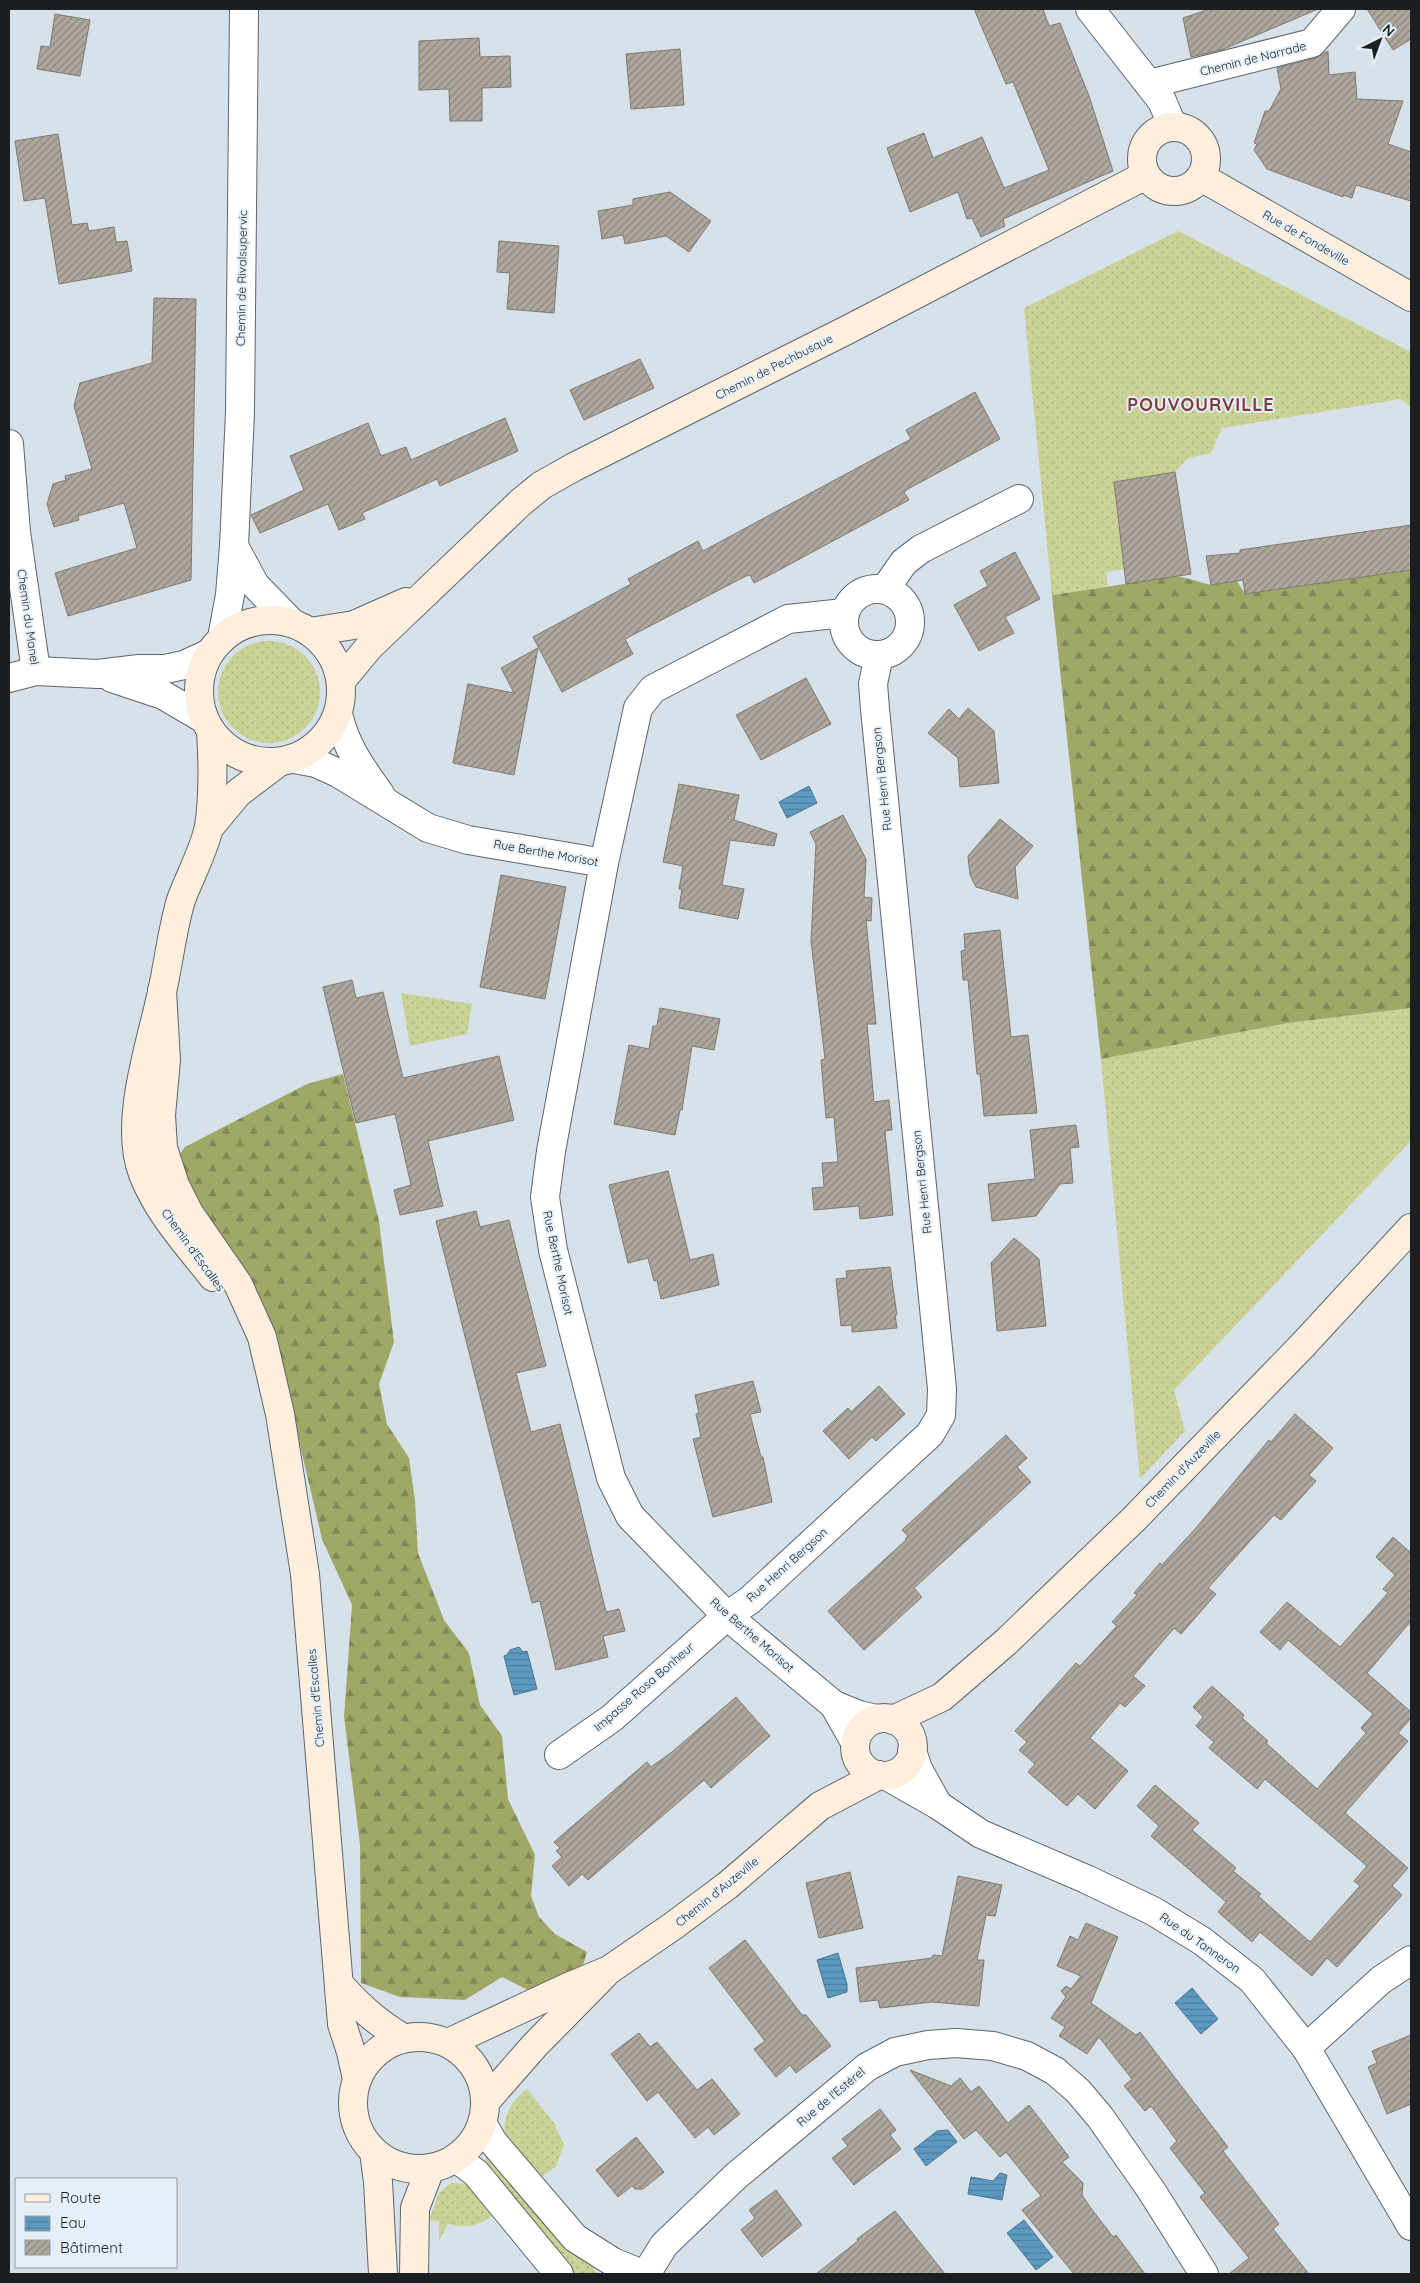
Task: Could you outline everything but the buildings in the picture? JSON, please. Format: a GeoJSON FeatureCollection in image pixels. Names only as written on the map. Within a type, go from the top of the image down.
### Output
{"type":"FeatureCollection","features":[{"type":"Feature","properties":{"kind":"street","name":"Chemin de Rivalsupervic"},"geometry":{"type":"LineString","coordinates":[[215,646],[230,596],[234,546],[240,412],[244,9]]}},
{"type":"Feature","properties":{"kind":"street"},"geometry":{"type":"LineString","coordinates":[[1090,9],[1149,84],[1164,106],[1173,127]]}},
{"type":"Feature","properties":{"kind":"street","name":"Chemin de Narrade"},"geometry":{"type":"LineString","coordinates":[[1149,84],[1312,43],[1341,9]]}},
{"type":"Feature","properties":{"kind":"street"},"geometry":{"type":"LineString","coordinates":[[1173,127],[1183,128],[1200,139],[1207,158],[1201,177],[1187,189],[1168,191],[1159,188],[1146,175],[1142,157],[1144,148],[1155,133],[1173,127]]}},
{"type":"Feature","properties":{"kind":"street","name":"Chemin de Pechbusque"},"geometry":{"type":"LineString","coordinates":[[341,681],[370,648],[425,593],[521,502],[542,485],[574,467],[848,330],[1146,175]]}},
{"type":"Feature","properties":{"kind":"street","name":"Rue de Fondeville"},"geometry":{"type":"LineString","coordinates":[[1201,177],[1411,297]]}},
{"type":"Feature","properties":{"kind":"street","name":"Chemin du Manel"},"geometry":{"type":"LineString","coordinates":[[9,444],[16,532],[36,671]]}},
{"type":"Feature","properties":{"kind":"street"},"geometry":{"type":"LineString","coordinates":[[885,589],[904,562],[921,549],[1019,499]]}},
{"type":"Feature","properties":{"kind":"street"},"geometry":{"type":"LineString","coordinates":[[98,674],[163,695],[208,725],[234,753],[263,762],[287,760],[309,751],[321,741],[331,728],[338,714],[342,698],[341,681],[335,662],[324,645],[301,627],[255,585],[234,546]]}},
{"type":"Feature","properties":{"kind":"street"},"geometry":{"type":"LineString","coordinates":[[885,589],[894,594],[908,609],[910,625],[905,640],[898,648],[878,655],[868,654],[851,643],[846,633],[844,613],[856,596],[864,591],[885,589]]}},
{"type":"Feature","properties":{"kind":"street","name":"Chemin de Pechbusque"},"geometry":{"type":"LineString","coordinates":[[301,627],[354,626],[425,593]]}},
{"type":"Feature","properties":{"kind":"street"},"geometry":{"type":"LineString","coordinates":[[604,863],[638,708],[653,689],[788,618],[844,613]]}},
{"type":"Feature","properties":{"kind":"street"},"geometry":{"type":"LineString","coordinates":[[9,678],[36,671],[98,674],[139,669],[165,669],[184,665],[248,623],[278,620],[301,627]]}},
{"type":"Feature","properties":{"kind":"street"},"geometry":{"type":"LineString","coordinates":[[208,725],[199,697],[200,675],[215,646]]}},
{"type":"Feature","properties":{"kind":"street","name":"Rue Henri Bergson"},"geometry":{"type":"LineString","coordinates":[[726,1616],[750,1600],[930,1434],[941,1415],[942,1389],[875,709],[874,684],[878,655]]}},
{"type":"Feature","properties":{"kind":"street","name":"Rue Berthe Morisot"},"geometry":{"type":"LineString","coordinates":[[338,714],[344,736],[355,759],[388,805]]}},
{"type":"Feature","properties":{"kind":"street","name":"Chemin d'Escalles"},"geometry":{"type":"LineString","coordinates":[[208,725],[214,780],[209,828],[176,916],[168,948],[162,991],[145,1061],[137,1122],[138,1148],[143,1174],[166,1218],[221,1288],[243,1321],[280,1414],[305,1574],[342,2024],[357,2079]]}},
{"type":"Feature","properties":{"kind":"street","name":"Rue Berthe Morisot"},"geometry":{"type":"LineString","coordinates":[[287,760],[316,763],[338,773],[428,828],[468,840],[604,863],[551,1151],[545,1197],[552,1241],[610,1478],[630,1516],[726,1616],[834,1705],[859,1715],[884,1720]]}},
{"type":"Feature","properties":{"kind":"street","name":"Chemin d'Escalles"},"geometry":{"type":"LineString","coordinates":[[209,828],[238,794],[287,760]]}},
{"type":"Feature","properties":{"kind":"street","name":"Chemin d'Auzeville"},"geometry":{"type":"LineString","coordinates":[[448,2043],[609,1970],[728,1885],[820,1806],[902,1769],[908,1763],[912,1747],[942,1697],[1006,1642],[1133,1520],[1302,1346],[1411,1228]]}},
{"type":"Feature","properties":{"kind":"street","name":"Impasse Rosa Bonheur"},"geometry":{"type":"LineString","coordinates":[[559,1755],[612,1718],[726,1616]]}},
{"type":"Feature","properties":{"kind":"street","name":"Chemin d'Auzeville"},"geometry":{"type":"LineString","coordinates":[[820,1806],[856,1748],[860,1731],[865,1724],[884,1720],[942,1697]]}},
{"type":"Feature","properties":{"kind":"street","name":"Rue Berthe Morisot"},"geometry":{"type":"LineString","coordinates":[[834,1705],[856,1748]]}},
{"type":"Feature","properties":{"kind":"street"},"geometry":{"type":"LineString","coordinates":[[884,1720],[903,1725],[908,1732],[912,1747]]}},
{"type":"Feature","properties":{"kind":"street","name":"Rue du Tanneron"},"geometry":{"type":"LineString","coordinates":[[912,1747],[918,1769],[938,1805]]}},
{"type":"Feature","properties":{"kind":"street"},"geometry":{"type":"LineString","coordinates":[[856,1748],[864,1768],[883,1776]]}},
{"type":"Feature","properties":{"kind":"street","name":"Rue du Tanneron"},"geometry":{"type":"LineString","coordinates":[[883,1776],[938,1805],[981,1834],[1086,1879],[1154,1911],[1202,1941],[1252,1980],[1306,2048],[1411,2226]]}},
{"type":"Feature","properties":{"kind":"street"},"geometry":{"type":"LineString","coordinates":[[1306,2048],[1381,1980],[1411,1960]]}},
{"type":"Feature","properties":{"kind":"street","name":"Chemin d'Auzeville"},"geometry":{"type":"LineString","coordinates":[[484,2112],[534,2045],[579,2003],[609,1970]]}},
{"type":"Feature","properties":{"kind":"street"},"geometry":{"type":"LineString","coordinates":[[339,1984],[362,2010],[378,2023],[403,2038]]}},
{"type":"Feature","properties":{"kind":"street"},"geometry":{"type":"LineString","coordinates":[[484,2112],[472,2144],[457,2158],[430,2169],[410,2168],[391,2163],[374,2152],[363,2139],[355,2123],[352,2106],[354,2088],[363,2066],[370,2056],[385,2045],[403,2038],[424,2036],[448,2043],[470,2060],[481,2079],[484,2112],[493,2142],[575,2238],[614,2262],[642,2274]]}},
{"type":"Feature","properties":{"kind":"street","name":"Rue de l'Estérel"},"geometry":{"type":"LineString","coordinates":[[646,2274],[664,2245],[736,2176],[867,2067],[895,2052],[928,2045],[956,2042],[993,2046],[1027,2056],[1055,2071],[1078,2091],[1100,2117],[1151,2190],[1204,2274]]}},
{"type":"Feature","properties":{"kind":"street"},"geometry":{"type":"LineString","coordinates":[[374,2152],[378,2182],[383,2274]]}},
{"type":"Feature","properties":{"kind":"street"},"geometry":{"type":"LineString","coordinates":[[457,2158],[476,2173],[559,2274]]}},
{"type":"Feature","properties":{"kind":"street"},"geometry":{"type":"LineString","coordinates":[[414,2274],[415,2208],[430,2169]]}},
{"type":"Feature","properties":{"kind":"green space"},"geometry":{"type":"Polygon","coordinates":[[[1178,231],[1411,352],[1411,408],[1401,399],[1222,428],[1211,453],[1188,458],[1175,472],[1114,482],[1124,569],[1106,572],[1108,586],[1052,595],[1024,308],[1178,231]]]}},
{"type":"Feature","properties":{"kind":"green space"},"geometry":{"type":"Polygon","coordinates":[[[1411,570],[1411,1008],[1288,1023],[1101,1059],[1052,595],[1178,576],[1211,585],[1237,581],[1245,594],[1411,570]]]}},
{"type":"Feature","properties":{"kind":"green space"},"geometry":{"type":"Polygon","coordinates":[[[269,641],[289,644],[298,649],[312,663],[317,672],[320,692],[317,712],[312,721],[298,735],[289,740],[269,743],[249,740],[240,735],[226,721],[221,712],[218,692],[221,672],[226,663],[240,649],[249,644],[269,641]]]}},
{"type":"Feature","properties":{"kind":"green space"},"geometry":{"type":"Polygon","coordinates":[[[401,993],[472,1004],[467,1034],[410,1046],[401,993]]]}},
{"type":"Feature","properties":{"kind":"green space"},"geometry":{"type":"Polygon","coordinates":[[[1411,1008],[1411,1141],[1174,1390],[1185,1431],[1140,1479],[1101,1059],[1288,1023],[1411,1008]]]}},
{"type":"Feature","properties":{"kind":"green space"},"geometry":{"type":"Polygon","coordinates":[[[343,1074],[379,1221],[394,1342],[379,1384],[387,1424],[409,1458],[415,1500],[418,1553],[444,1620],[469,1653],[480,1705],[502,1736],[508,1799],[535,1855],[531,1896],[539,1917],[555,1934],[587,1952],[582,1969],[532,1992],[502,1977],[465,2000],[400,1997],[361,1983],[360,1844],[344,1717],[352,1605],[322,1539],[271,1321],[174,1162],[185,1147],[307,1084],[343,1074]]]}},
{"type":"Feature","properties":{"kind":"green space"},"geometry":{"type":"Polygon","coordinates":[[[527,2089],[554,2123],[564,2145],[556,2166],[536,2182],[514,2150],[505,2132],[505,2120],[510,2108],[527,2089]]]}},
{"type":"Feature","properties":{"kind":"green space"},"geometry":{"type":"Polygon","coordinates":[[[490,2155],[498,2157],[598,2274],[574,2274],[489,2171],[483,2162],[490,2155]]]}},
{"type":"Feature","properties":{"kind":"green space"},"geometry":{"type":"Polygon","coordinates":[[[451,2183],[473,2184],[497,2211],[486,2220],[474,2225],[448,2224],[439,2241],[439,2221],[429,2220],[439,2193],[451,2183]]]}},
{"type":"Feature","properties":{"kind":"water"},"geometry":{"type":"Polygon","coordinates":[[[809,786],[817,803],[787,818],[779,802],[809,786]]]}},
{"type":"Feature","properties":{"kind":"water"},"geometry":{"type":"Polygon","coordinates":[[[519,1647],[523,1652],[527,1651],[537,1689],[514,1695],[504,1656],[510,1650],[519,1647]]]}},
{"type":"Feature","properties":{"kind":"water"},"geometry":{"type":"Polygon","coordinates":[[[838,1953],[847,1984],[847,1992],[828,1998],[817,1960],[838,1953]]]}},
{"type":"Feature","properties":{"kind":"water"},"geometry":{"type":"Polygon","coordinates":[[[1192,1988],[1218,2019],[1201,2034],[1175,2003],[1192,1988]]]}},
{"type":"Feature","properties":{"kind":"water"},"geometry":{"type":"Polygon","coordinates":[[[948,2130],[957,2142],[926,2166],[914,2149],[937,2131],[948,2130]]]}},
{"type":"Feature","properties":{"kind":"water"},"geometry":{"type":"Polygon","coordinates":[[[1000,2173],[1007,2175],[1002,2200],[968,2194],[971,2177],[993,2181],[1000,2173]]]}},
{"type":"Feature","properties":{"kind":"water"},"geometry":{"type":"Polygon","coordinates":[[[1024,2220],[1053,2257],[1036,2270],[1007,2233],[1024,2220]]]}},
{"type":"Feature","properties":{"kind":"district","name":"POUVOURVILLE"},"geometry":{"type":"Point","coordinates":[1201,405]}}]}
